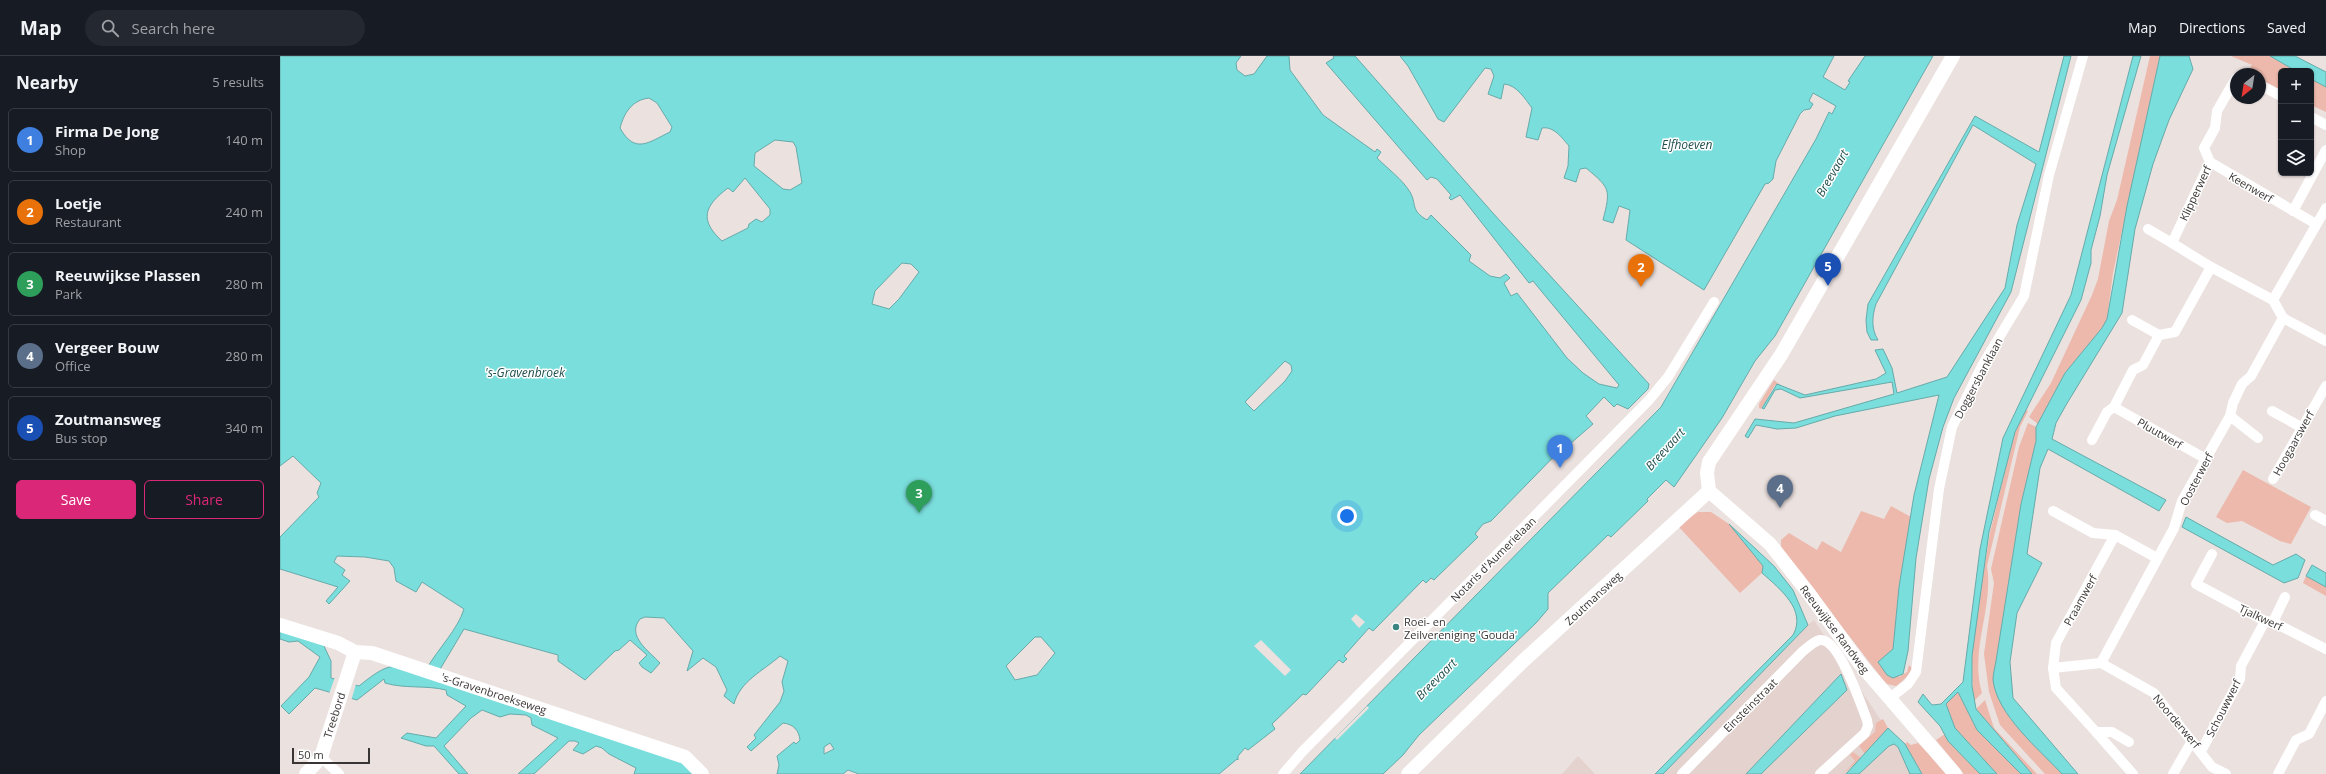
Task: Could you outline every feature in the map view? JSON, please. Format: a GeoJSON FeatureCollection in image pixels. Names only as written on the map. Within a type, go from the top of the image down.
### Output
{"type":"FeatureCollection","features":[{"type":"Feature","properties":{"kind":"street"},"geometry":{"type":"LineString","coordinates":[[1709,491],[1707,473],[1709,462],[1727,434],[1749,405],[1760,378],[1769,365],[1781,355],[1953,56]]}},
{"type":"Feature","properties":{"kind":"street","name":"Doggersbanklaan"},"geometry":{"type":"LineString","coordinates":[[1890,698],[1908,684],[1916,672],[1935,516],[1952,427],[1983,364],[2024,296],[2049,175],[2083,56]]}},
{"type":"Feature","properties":{"kind":"street","name":"Klipperwerf"},"geometry":{"type":"LineString","coordinates":[[2172,243],[2210,162],[2204,148],[2215,128],[2217,111],[2230,88]]}},
{"type":"Feature","properties":{"kind":"street"},"geometry":{"type":"LineString","coordinates":[[2266,88],[2278,94]]}},
{"type":"Feature","properties":{"kind":"street"},"geometry":{"type":"LineString","coordinates":[[2314,119],[2326,125]]}},
{"type":"Feature","properties":{"kind":"street"},"geometry":{"type":"LineString","coordinates":[[2293,211],[2326,150]]}},
{"type":"Feature","properties":{"kind":"street","name":"Keenwerf"},"geometry":{"type":"LineString","coordinates":[[2210,162],[2316,224]]}},
{"type":"Feature","properties":{"kind":"street"},"geometry":{"type":"LineString","coordinates":[[2273,300],[2326,208]]}},
{"type":"Feature","properties":{"kind":"street"},"geometry":{"type":"LineString","coordinates":[[2148,229],[2211,267],[2273,300],[2283,318],[2326,341]]}},
{"type":"Feature","properties":{"kind":"street"},"geometry":{"type":"LineString","coordinates":[[2132,320],[2159,335],[2175,332],[2211,267]]}},
{"type":"Feature","properties":{"kind":"street","name":"Notaris d'Aumerielaan"},"geometry":{"type":"LineString","coordinates":[[1283,774],[1302,752],[1649,400],[1668,377],[1714,302]]}},
{"type":"Feature","properties":{"kind":"street","name":"Oosterwerf"},"geometry":{"type":"LineString","coordinates":[[2101,663],[2174,528],[2182,501],[2230,416],[2233,404],[2242,384],[2251,376],[2283,318]]}},
{"type":"Feature","properties":{"kind":"street"},"geometry":{"type":"LineString","coordinates":[[2092,440],[2107,412],[2114,407],[2134,370],[2143,365],[2159,335]]}},
{"type":"Feature","properties":{"kind":"street","name":"Hoogaarswerf"},"geometry":{"type":"LineString","coordinates":[[2273,479],[2301,427],[2326,386]]}},
{"type":"Feature","properties":{"kind":"street","name":"Pluutwerf"},"geometry":{"type":"LineString","coordinates":[[2114,407],[2206,460]]}},
{"type":"Feature","properties":{"kind":"street"},"geometry":{"type":"LineString","coordinates":[[2272,411],[2301,427]]}},
{"type":"Feature","properties":{"kind":"street"},"geometry":{"type":"LineString","coordinates":[[2230,416],[2258,438]]}},
{"type":"Feature","properties":{"kind":"street","name":"Reeuwijkse Randweg"},"geometry":{"type":"LineString","coordinates":[[1709,491],[1770,544],[1807,591],[1861,665],[1955,774]]}},
{"type":"Feature","properties":{"kind":"street","name":"Zoutmansweg"},"geometry":{"type":"LineString","coordinates":[[1408,774],[1522,662],[1709,491]]}},
{"type":"Feature","properties":{"kind":"street"},"geometry":{"type":"LineString","coordinates":[[2052,511],[2093,533],[2115,535],[2157,558]]}},
{"type":"Feature","properties":{"kind":"street"},"geometry":{"type":"LineString","coordinates":[[2314,515],[2326,521]]}},
{"type":"Feature","properties":{"kind":"street","name":"Praamwerf"},"geometry":{"type":"LineString","coordinates":[[2115,535],[2056,643],[2053,668],[2056,688],[2133,774]]}},
{"type":"Feature","properties":{"kind":"street","name":"Tjalkwerf"},"geometry":{"type":"LineString","coordinates":[[2212,554],[2196,584],[2326,649]]}},
{"type":"Feature","properties":{"kind":"street","name":"Schouwwerf"},"geometry":{"type":"LineString","coordinates":[[2201,751],[2240,679],[2241,666],[2285,597]]}},
{"type":"Feature","properties":{"kind":"street","name":"'s-Gravenbroekseweg"},"geometry":{"type":"LineString","coordinates":[[280,625],[338,643],[355,652],[372,653],[685,757],[702,774]]}},
{"type":"Feature","properties":{"kind":"street","name":"Einsteinstraat"},"geometry":{"type":"LineString","coordinates":[[1682,774],[1802,652],[1820,640],[1826,641],[1832,645],[1842,660],[1868,720],[1868,726],[1865,733],[1820,774]]}},
{"type":"Feature","properties":{"kind":"street","name":"Treebord"},"geometry":{"type":"LineString","coordinates":[[306,774],[321,757],[355,652]]}},
{"type":"Feature","properties":{"kind":"street"},"geometry":{"type":"LineString","coordinates":[[2053,668],[2101,663]]}},
{"type":"Feature","properties":{"kind":"street","name":"Noorderwerf"},"geometry":{"type":"LineString","coordinates":[[2101,663],[2154,693],[2201,751],[2212,767],[2226,774]]}},
{"type":"Feature","properties":{"kind":"street"},"geometry":{"type":"LineString","coordinates":[[2278,774],[2296,740],[2309,734],[2326,701]]}},
{"type":"Feature","properties":{"kind":"street"},"geometry":{"type":"LineString","coordinates":[[2096,732],[2112,732],[2130,742]]}},
{"type":"Feature","properties":{"kind":"street"},"geometry":{"type":"LineString","coordinates":[[2173,774],[2192,741]]}},
{"type":"Feature","properties":{"kind":"street"},"geometry":{"type":"LineString","coordinates":[[321,757],[339,774]]}},
{"type":"Feature","properties":{"kind":"shaded area"},"geometry":{"type":"Polygon","coordinates":[[[2150,56],[2160,56],[2113,273],[2107,319],[2102,328],[2065,373],[2038,424],[2029,417],[2051,383],[2098,279],[2109,221],[2117,200],[2150,56]]]}},
{"type":"Feature","properties":{"kind":"shaded area"},"geometry":{"type":"Polygon","coordinates":[[[2231,56],[2270,56],[2291,68],[2278,68],[2278,88],[2266,82],[2266,68],[2250,68],[2252,65],[2231,56]]]}},
{"type":"Feature","properties":{"kind":"shaded area"},"geometry":{"type":"Polygon","coordinates":[[[2314,81],[2326,87],[2326,112],[2314,106],[2314,81]]]}},
{"type":"Feature","properties":{"kind":"shaded area"},"geometry":{"type":"Polygon","coordinates":[[[1774,380],[1783,387],[1775,385],[1761,409],[1759,408],[1759,404],[1774,380]]]}},
{"type":"Feature","properties":{"kind":"shaded area"},"geometry":{"type":"Polygon","coordinates":[[[2024,409],[2028,411],[2020,427],[1987,566],[1987,598],[1978,661],[1982,693],[1973,702],[1972,656],[1976,617],[1990,533],[2018,417],[2024,409]]]}},
{"type":"Feature","properties":{"kind":"shaded area"},"geometry":{"type":"Polygon","coordinates":[[[2028,423],[2036,427],[2036,441],[2021,504],[1996,661],[2009,717],[2062,774],[2045,774],[2000,725],[1989,692],[1984,654],[1994,583],[1991,569],[2019,447],[2028,423]]]}},
{"type":"Feature","properties":{"kind":"shaded area"},"geometry":{"type":"Polygon","coordinates":[[[2243,470],[2311,507],[2291,544],[2280,541],[2242,521],[2227,523],[2216,517],[2243,470]]]}},
{"type":"Feature","properties":{"kind":"shaded area"},"geometry":{"type":"Polygon","coordinates":[[[1891,506],[1911,517],[1899,587],[1893,649],[1891,652],[1899,677],[1907,672],[1909,665],[1912,668],[1908,676],[1896,686],[1887,684],[1884,681],[1781,548],[1781,540],[1789,533],[1817,550],[1822,541],[1841,552],[1861,511],[1884,519],[1891,506]]]}},
{"type":"Feature","properties":{"kind":"shaded area"},"geometry":{"type":"Polygon","coordinates":[[[1698,512],[1711,512],[1729,524],[1763,566],[1762,573],[1740,593],[1678,526],[1698,512]]]}},
{"type":"Feature","properties":{"kind":"shaded area"},"geometry":{"type":"Polygon","coordinates":[[[2306,576],[2326,587],[2326,596],[2303,583],[2306,576]]]}},
{"type":"Feature","properties":{"kind":"shaded area"},"geometry":{"type":"Polygon","coordinates":[[[1814,620],[1917,774],[1663,774],[1808,625],[1814,620]]]}},
{"type":"Feature","properties":{"kind":"shaded area"},"geometry":{"type":"Polygon","coordinates":[[[1958,692],[1977,730],[2021,774],[1997,774],[1955,728],[1946,704],[1958,692]]]}},
{"type":"Feature","properties":{"kind":"shaded area"},"geometry":{"type":"Polygon","coordinates":[[[1985,700],[1994,728],[2037,774],[2032,774],[1976,709],[1985,700]]]}},
{"type":"Feature","properties":{"kind":"shaded area"},"geometry":{"type":"Polygon","coordinates":[[[1883,719],[1888,728],[1865,754],[1859,746],[1875,732],[1876,723],[1883,719]]]}},
{"type":"Feature","properties":{"kind":"shaded area"},"geometry":{"type":"Polygon","coordinates":[[[1945,734],[1948,741],[1980,774],[1964,774],[1936,740],[1945,734]]]}},
{"type":"Feature","properties":{"kind":"shaded area"},"geometry":{"type":"Polygon","coordinates":[[[1907,742],[1911,745],[1918,743],[1948,774],[1922,774],[1905,744],[1907,742]]]}},
{"type":"Feature","properties":{"kind":"shaded area"},"geometry":{"type":"Polygon","coordinates":[[[1853,752],[1861,758],[1843,774],[1855,761],[1850,755],[1853,752]]]}},
{"type":"Feature","properties":{"kind":"shaded area"},"geometry":{"type":"Polygon","coordinates":[[[1578,756],[1595,774],[1562,774],[1578,756]]]}},
{"type":"Feature","properties":{"kind":"water","name":"'s-Gravenbroek"},"geometry":{"type":"Polygon","coordinates":[[[280,56],[1241,56],[1236,63],[1237,70],[1245,76],[1254,74],[1267,56],[1289,56],[1290,70],[1323,115],[1375,152],[1377,149],[1381,152],[1377,158],[1410,192],[1418,213],[1427,220],[1431,215],[1471,255],[1469,261],[1490,276],[1500,278],[1506,274],[1510,278],[1504,283],[1511,296],[1517,293],[1567,358],[1583,373],[1599,384],[1617,388],[1619,385],[1533,281],[1529,283],[1460,195],[1451,200],[1449,198],[1451,195],[1437,179],[1431,177],[1427,180],[1326,63],[1334,58],[1333,56],[1355,56],[1492,212],[1649,384],[1648,389],[1628,409],[1617,404],[1614,407],[1604,397],[1586,416],[1593,424],[1571,443],[1569,441],[1491,521],[1483,524],[1475,534],[1478,537],[1434,580],[1431,578],[1426,583],[1423,580],[1373,631],[1369,628],[1344,656],[1347,659],[1343,663],[1339,660],[1306,695],[1303,694],[1272,724],[1275,729],[1248,750],[1245,748],[1238,756],[1238,760],[1237,759],[1219,774],[859,774],[848,770],[843,774],[777,774],[779,765],[777,756],[794,742],[796,744],[800,740],[795,728],[783,723],[751,751],[747,747],[756,738],[754,735],[780,702],[784,691],[782,682],[788,661],[780,656],[753,677],[741,689],[734,704],[724,696],[727,690],[716,667],[703,658],[687,671],[693,651],[664,618],[645,617],[640,619],[636,625],[636,631],[637,637],[641,643],[660,663],[651,673],[639,663],[647,655],[630,640],[619,650],[615,651],[585,680],[558,661],[558,655],[464,629],[439,671],[676,758],[695,774],[634,774],[636,768],[609,754],[602,748],[596,746],[583,754],[573,750],[579,743],[569,741],[534,774],[518,774],[558,738],[532,725],[531,718],[526,715],[510,714],[500,717],[482,710],[471,718],[444,746],[468,774],[459,774],[434,746],[426,746],[401,738],[407,733],[436,738],[466,706],[447,695],[446,690],[393,685],[385,683],[384,679],[357,700],[315,688],[289,714],[281,706],[309,677],[320,657],[298,641],[289,642],[280,639],[280,630],[323,644],[331,661],[331,678],[359,686],[377,673],[390,667],[405,666],[427,668],[453,631],[464,609],[422,582],[416,592],[396,581],[394,568],[389,561],[365,557],[337,556],[334,562],[345,570],[342,575],[350,581],[329,604],[326,601],[338,587],[280,569],[280,537],[319,497],[317,493],[321,483],[293,456],[280,466],[280,56]],[[649,98],[633,104],[626,112],[620,128],[631,141],[637,144],[649,142],[670,132],[672,127],[657,103],[649,98]],[[775,140],[755,153],[754,166],[783,189],[790,190],[802,183],[796,147],[793,142],[775,140]],[[745,178],[733,192],[728,188],[714,201],[709,207],[707,213],[707,220],[710,226],[722,241],[748,228],[749,224],[756,219],[762,222],[770,215],[770,209],[745,178]],[[902,263],[875,291],[872,304],[889,309],[899,299],[919,272],[911,264],[902,263]],[[1285,361],[1245,402],[1254,411],[1285,381],[1292,371],[1291,365],[1285,361]],[[1035,637],[1006,666],[1015,680],[1037,675],[1055,653],[1041,637],[1035,637]],[[830,743],[824,747],[824,754],[834,749],[830,743]]]}},
{"type":"Feature","properties":{"kind":"water"},"geometry":{"type":"Polygon","coordinates":[[[1400,56],[1834,56],[1823,77],[1845,90],[1850,82],[1848,81],[1865,56],[1933,56],[1775,336],[1755,361],[1722,418],[1674,487],[1666,480],[1647,499],[1648,501],[1611,537],[1608,535],[1548,593],[1548,609],[1536,623],[1419,735],[1403,755],[1383,774],[1300,774],[1661,407],[1816,139],[1829,112],[1832,114],[1836,106],[1813,93],[1809,101],[1813,104],[1810,109],[1804,110],[1800,114],[1776,161],[1773,179],[1769,183],[1765,184],[1704,290],[1626,240],[1630,210],[1619,206],[1613,223],[1603,220],[1607,202],[1607,195],[1604,185],[1586,168],[1580,169],[1576,182],[1564,178],[1568,166],[1569,146],[1561,136],[1546,128],[1542,128],[1538,140],[1526,137],[1532,108],[1517,90],[1509,85],[1504,84],[1501,99],[1488,94],[1494,76],[1491,69],[1485,68],[1444,122],[1438,119],[1408,66],[1400,56]]]}},
{"type":"Feature","properties":{"kind":"water"},"geometry":{"type":"Polygon","coordinates":[[[2064,56],[2071,56],[2011,292],[1954,398],[1943,427],[1929,479],[1916,558],[1908,651],[1903,674],[1893,678],[1887,675],[1878,662],[1893,649],[1899,587],[1914,495],[1939,395],[1835,416],[1796,428],[1777,429],[1756,425],[1748,438],[1745,436],[1755,419],[1794,423],[1894,394],[1892,382],[1800,398],[1781,389],[1775,390],[1764,409],[1762,408],[1777,384],[1805,395],[1876,379],[1886,373],[1875,350],[1883,349],[1892,368],[1897,393],[1947,377],[2005,288],[2017,225],[2036,164],[1973,125],[1876,304],[1873,322],[1874,331],[1878,340],[1871,340],[1867,332],[1866,320],[1868,304],[1975,116],[2039,152],[2064,56]]]}},
{"type":"Feature","properties":{"kind":"water"},"geometry":{"type":"Polygon","coordinates":[[[2133,56],[2141,56],[2107,175],[2100,216],[2091,250],[2091,263],[2081,300],[2015,432],[1989,532],[1972,656],[1972,686],[1976,709],[2032,774],[2021,774],[1977,730],[1958,692],[1946,704],[1955,728],[1997,774],[1980,774],[1948,741],[1940,726],[1918,702],[1923,694],[1932,705],[1941,704],[1963,682],[1980,549],[2003,438],[2071,295],[2133,56]]]}},
{"type":"Feature","properties":{"kind":"water"},"geometry":{"type":"Polygon","coordinates":[[[2160,56],[2189,56],[2193,69],[2169,120],[2153,164],[2135,229],[2122,313],[2056,423],[2052,439],[2166,500],[2159,511],[2048,449],[2040,468],[2027,554],[2042,563],[2017,613],[2010,662],[2013,698],[2078,774],[2062,774],[2020,731],[2011,719],[2002,706],[1996,693],[1993,675],[2021,504],[2036,441],[2036,427],[2065,373],[2102,328],[2107,319],[2127,206],[2160,56]]]}},
{"type":"Feature","properties":{"kind":"water"},"geometry":{"type":"Polygon","coordinates":[[[2270,56],[2295,56],[2326,72],[2326,87],[2314,81],[2314,68],[2291,68],[2270,56]]]}},
{"type":"Feature","properties":{"kind":"water"},"geometry":{"type":"Polygon","coordinates":[[[2186,517],[2273,565],[2296,554],[2305,560],[2298,578],[2284,583],[2182,527],[2186,517]]]}},
{"type":"Feature","properties":{"kind":"water"},"geometry":{"type":"Polygon","coordinates":[[[1729,524],[1774,566],[1793,590],[1808,625],[1663,774],[1655,774],[1793,635],[1796,626],[1797,617],[1790,601],[1762,573],[1763,566],[1729,524]]]}},
{"type":"Feature","properties":{"kind":"water"},"geometry":{"type":"Polygon","coordinates":[[[2312,565],[2326,573],[2326,587],[2306,576],[2312,565]]]}},
{"type":"Feature","properties":{"kind":"water"},"geometry":{"type":"Polygon","coordinates":[[[1841,674],[1847,690],[1761,774],[1746,774],[1841,674]]]}},
{"type":"Feature","properties":{"kind":"water"},"geometry":{"type":"Polygon","coordinates":[[[1888,728],[1905,744],[1922,774],[1910,774],[1898,747],[1894,744],[1889,746],[1859,774],[1846,774],[1888,728]]]}},
{"type":"Feature","properties":{"kind":"pier"},"geometry":{"type":"Polygon","coordinates":[[[1356,614],[1365,622],[1359,628],[1351,619],[1356,614]]]}},
{"type":"Feature","properties":{"kind":"pier"},"geometry":{"type":"Polygon","coordinates":[[[1261,640],[1291,670],[1285,676],[1254,646],[1261,640]]]}},
{"type":"Feature","properties":{"kind":"pier"},"geometry":{"type":"Polygon","coordinates":[[[335,677],[356,684],[351,701],[329,694],[335,677]]]}},
{"type":"Feature","properties":{"kind":"pier"},"geometry":{"type":"Polygon","coordinates":[[[1367,706],[1369,708],[1337,740],[1335,738],[1367,706]]]}},
{"type":"Feature","properties":{"kind":"place","name":"Zoutmansweg"},"geometry":{"type":"Point","coordinates":[1828,286]}},
{"type":"Feature","properties":{"kind":"place","name":"Loetje"},"geometry":{"type":"Point","coordinates":[1641,287]}},
{"type":"Feature","properties":{"kind":"place","name":"Firma De Jong"},"geometry":{"type":"Point","coordinates":[1560,468]}},
{"type":"Feature","properties":{"kind":"place","name":"Vergeer Bouw"},"geometry":{"type":"Point","coordinates":[1780,508]}},
{"type":"Feature","properties":{"kind":"place","name":"Reeuwijkse Plassen"},"geometry":{"type":"Point","coordinates":[919,513]}},
{"type":"Feature","properties":{"kind":"place","name":"Roei- en Zeilvereniging 'Gouda'"},"geometry":{"type":"Point","coordinates":[1396,627]}},
{"type":"Feature","properties":{"kind":"water label","name":"Elfhoeven"},"geometry":{"type":"Point","coordinates":[1687,144]}},
{"type":"Feature","properties":{"kind":"water label","name":"Breevaart"},"geometry":{"type":"Point","coordinates":[1832,173]}},
{"type":"Feature","properties":{"kind":"water label","name":"Breevaart"},"geometry":{"type":"Point","coordinates":[1665,449]}},
{"type":"Feature","properties":{"kind":"water label","name":"Breevaart"},"geometry":{"type":"Point","coordinates":[1436,679]}}]}
